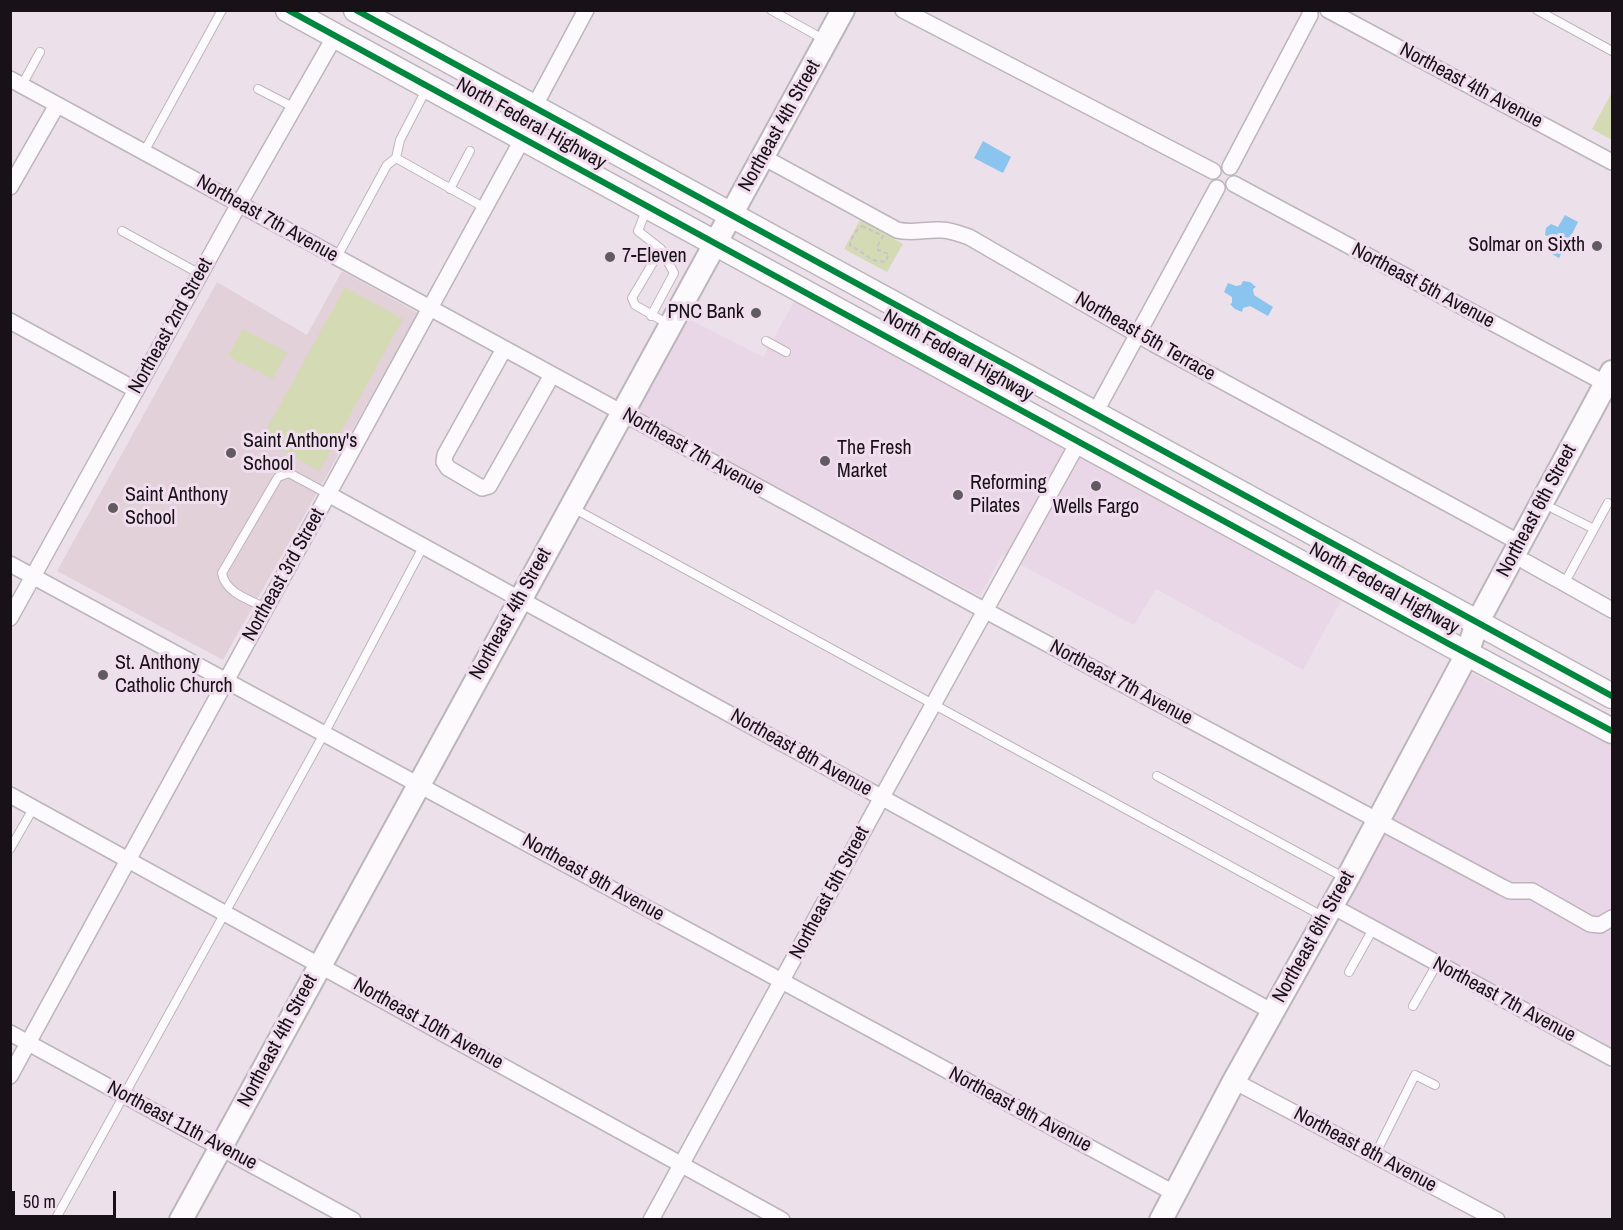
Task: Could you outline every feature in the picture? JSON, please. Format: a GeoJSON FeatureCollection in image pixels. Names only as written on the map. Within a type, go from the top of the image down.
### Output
{"type":"FeatureCollection","features":[{"type":"Feature","properties":{"kind":"main road","name":"North Federal Highway"},"geometry":{"type":"LineString","coordinates":[[288,10],[1467,654],[1612,730]]}},
{"type":"Feature","properties":{"kind":"main road","name":"North Federal Highway"},"geometry":{"type":"LineString","coordinates":[[356,10],[1612,696]]}},
{"type":"Feature","properties":{"kind":"main road"},"geometry":{"type":"LineString","coordinates":[[473,111],[510,112],[534,107]]}},
{"type":"Feature","properties":{"kind":"main road"},"geometry":{"type":"LineString","coordinates":[[1045,423],[1072,422],[1095,413]]}},
{"type":"Feature","properties":{"kind":"main road"},"geometry":{"type":"LineString","coordinates":[[1079,441],[1103,434],[1136,435]]}},
{"type":"Feature","properties":{"kind":"street"},"geometry":{"type":"LineString","coordinates":[[534,107],[586,10]]}},
{"type":"Feature","properties":{"kind":"street","name":"Northeast 4th Street"},"geometry":{"type":"LineString","coordinates":[[181,1220],[622,413],[660,320],[715,243],[843,10]]}},
{"type":"Feature","properties":{"kind":"street"},"geometry":{"type":"LineString","coordinates":[[1230,167],[1308,13],[1320,16],[1328,10]]}},
{"type":"Feature","properties":{"kind":"street","name":"Northeast 4th Avenue"},"geometry":{"type":"LineString","coordinates":[[1328,10],[1612,162]]}},
{"type":"Feature","properties":{"kind":"street"},"geometry":{"type":"LineString","coordinates":[[910,12],[1213,171]]}},
{"type":"Feature","properties":{"kind":"street","name":"Northeast 2nd Street"},"geometry":{"type":"LineString","coordinates":[[10,618],[293,107],[335,36]]}},
{"type":"Feature","properties":{"kind":"street","name":"Northeast 7th Avenue"},"geometry":{"type":"LineString","coordinates":[[16,82],[986,611],[1502,887],[1510,891],[1532,891],[1590,924],[1600,925],[1612,918]]}},
{"type":"Feature","properties":{"kind":"street"},"geometry":{"type":"LineString","coordinates":[[10,187],[57,105]]}},
{"type":"Feature","properties":{"kind":"street","name":"Northeast 3rd Street"},"geometry":{"type":"LineString","coordinates":[[10,1076],[523,138]]}},
{"type":"Feature","properties":{"kind":"street","name":"Northeast 5th Terrace"},"geometry":{"type":"LineString","coordinates":[[763,157],[897,230],[907,233],[953,231],[969,237],[1523,553],[1564,584],[1612,610]]}},
{"type":"Feature","properties":{"kind":"street"},"geometry":{"type":"LineString","coordinates":[[1222,166],[1230,167],[1235,174],[1234,184],[1227,190],[1217,188],[1211,181],[1213,171],[1222,166]]}},
{"type":"Feature","properties":{"kind":"street","name":"Northeast 5th Avenue"},"geometry":{"type":"LineString","coordinates":[[1234,184],[1611,386]]}},
{"type":"Feature","properties":{"kind":"street"},"geometry":{"type":"LineString","coordinates":[[1095,413],[1217,188]]}},
{"type":"Feature","properties":{"kind":"street"},"geometry":{"type":"LineString","coordinates":[[10,321],[136,390]]}},
{"type":"Feature","properties":{"kind":"street"},"geometry":{"type":"LineString","coordinates":[[504,349],[445,454],[444,462],[448,468],[482,488],[489,486],[552,375]]}},
{"type":"Feature","properties":{"kind":"street","name":"Northeast 6th Street"},"geometry":{"type":"LineString","coordinates":[[1523,553],[1554,509],[1611,386]]}},
{"type":"Feature","properties":{"kind":"street","name":"Northeast 6th Street"},"geometry":{"type":"LineString","coordinates":[[1161,1220],[1234,1081],[1329,912],[1523,553],[1611,386]]}},
{"type":"Feature","properties":{"kind":"street","name":"Northeast 5th Street"},"geometry":{"type":"LineString","coordinates":[[651,1220],[1079,441]]}},
{"type":"Feature","properties":{"kind":"street","name":"Northeast 8th Avenue"},"geometry":{"type":"LineString","coordinates":[[328,494],[1273,1012]]}},
{"type":"Feature","properties":{"kind":"street","name":"Northeast 9th Avenue"},"geometry":{"type":"LineString","coordinates":[[10,564],[227,679],[1174,1193]]}},
{"type":"Feature","properties":{"kind":"street","name":"Northeast 10th Avenue"},"geometry":{"type":"LineString","coordinates":[[10,795],[129,858],[782,1220]]}},
{"type":"Feature","properties":{"kind":"street","name":"Northeast 7th Avenue"},"geometry":{"type":"LineString","coordinates":[[1329,912],[1373,929],[1612,1058]]}},
{"type":"Feature","properties":{"kind":"street","name":"Northeast 11th Avenue"},"geometry":{"type":"LineString","coordinates":[[10,1033],[353,1220]]}},
{"type":"Feature","properties":{"kind":"street","name":"Northeast 8th Avenue"},"geometry":{"type":"LineString","coordinates":[[1234,1081],[1497,1220]]}},
{"type":"Feature","properties":{"kind":"lane"},"geometry":{"type":"LineString","coordinates":[[144,152],[222,10]]}},
{"type":"Feature","properties":{"kind":"lane"},"geometry":{"type":"LineString","coordinates":[[771,10],[826,41]]}},
{"type":"Feature","properties":{"kind":"lane"},"geometry":{"type":"LineString","coordinates":[[1537,10],[1612,51]]}},
{"type":"Feature","properties":{"kind":"lane"},"geometry":{"type":"LineString","coordinates":[[16,82],[40,52]]}},
{"type":"Feature","properties":{"kind":"lane"},"geometry":{"type":"LineString","coordinates":[[337,257],[387,165],[396,158],[400,140],[428,87]]}},
{"type":"Feature","properties":{"kind":"lane"},"geometry":{"type":"LineString","coordinates":[[258,89],[293,107]]}},
{"type":"Feature","properties":{"kind":"lane"},"geometry":{"type":"LineString","coordinates":[[450,189],[470,151]]}},
{"type":"Feature","properties":{"kind":"lane"},"geometry":{"type":"LineString","coordinates":[[396,158],[485,208]]}},
{"type":"Feature","properties":{"kind":"lane"},"geometry":{"type":"LineString","coordinates":[[648,207],[638,231],[661,249],[674,273],[662,291],[660,320],[635,305],[632,298],[652,269],[661,249]]}},
{"type":"Feature","properties":{"kind":"lane"},"geometry":{"type":"LineString","coordinates":[[122,231],[200,274]]}},
{"type":"Feature","properties":{"kind":"lane"},"geometry":{"type":"LineString","coordinates":[[766,341],[786,352]]}},
{"type":"Feature","properties":{"kind":"lane"},"geometry":{"type":"LineString","coordinates":[[266,608],[232,590],[222,573],[278,477],[290,473],[328,494]]}},
{"type":"Feature","properties":{"kind":"lane"},"geometry":{"type":"LineString","coordinates":[[1564,584],[1608,503]]}},
{"type":"Feature","properties":{"kind":"lane"},"geometry":{"type":"LineString","coordinates":[[570,506],[934,704],[1329,912]]}},
{"type":"Feature","properties":{"kind":"lane"},"geometry":{"type":"LineString","coordinates":[[1554,509],[1594,529]]}},
{"type":"Feature","properties":{"kind":"lane"},"geometry":{"type":"LineString","coordinates":[[55,1220],[325,732],[423,547]]}},
{"type":"Feature","properties":{"kind":"lane"},"geometry":{"type":"LineString","coordinates":[[1157,776],[1347,879]]}},
{"type":"Feature","properties":{"kind":"lane"},"geometry":{"type":"LineString","coordinates":[[10,849],[34,807]]}},
{"type":"Feature","properties":{"kind":"lane"},"geometry":{"type":"LineString","coordinates":[[1349,972],[1373,929]]}},
{"type":"Feature","properties":{"kind":"lane"},"geometry":{"type":"LineString","coordinates":[[1413,1006],[1437,964]]}},
{"type":"Feature","properties":{"kind":"lane"},"geometry":{"type":"LineString","coordinates":[[1375,1155],[1415,1075],[1435,1085]]}},
{"type":"Feature","properties":{"kind":"path"},"geometry":{"type":"LineString","coordinates":[[865,226],[883,236],[877,247],[878,250],[889,254],[885,262],[873,260],[853,248],[850,242],[859,228],[865,226]]}},
{"type":"Feature","properties":{"kind":"shaded area","name":"Saint Anthony's School"},"geometry":{"type":"Polygon","coordinates":[[[342,271],[418,313],[223,660],[57,571],[217,282],[307,335],[342,271]]]}},
{"type":"Feature","properties":{"kind":"shaded area"},"geometry":{"type":"Polygon","coordinates":[[[795,300],[1341,601],[1303,670],[1156,589],[1134,625],[1002,555],[980,596],[634,409],[685,317],[763,357],[795,300]]]}},
{"type":"Feature","properties":{"kind":"shaded area"},"geometry":{"type":"Polygon","coordinates":[[[1468,671],[1612,746],[1612,1047],[1345,904],[1468,671]]]}},
{"type":"Feature","properties":{"kind":"green space"},"geometry":{"type":"Polygon","coordinates":[[[1612,92],[1612,140],[1592,129],[1612,92]]]}},
{"type":"Feature","properties":{"kind":"green space"},"geometry":{"type":"Polygon","coordinates":[[[860,220],[903,244],[887,272],[844,249],[860,220]]]}},
{"type":"Feature","properties":{"kind":"green space"},"geometry":{"type":"Polygon","coordinates":[[[345,287],[403,319],[319,471],[261,439],[345,287]]]}},
{"type":"Feature","properties":{"kind":"green space"},"geometry":{"type":"Polygon","coordinates":[[[243,329],[287,352],[273,379],[228,356],[243,329]]]}},
{"type":"Feature","properties":{"kind":"water"},"geometry":{"type":"Polygon","coordinates":[[[983,141],[1011,157],[1003,173],[974,158],[983,141]]]}},
{"type":"Feature","properties":{"kind":"water"},"geometry":{"type":"Polygon","coordinates":[[[1565,215],[1578,222],[1572,234],[1575,236],[1569,247],[1566,245],[1559,258],[1547,251],[1553,239],[1545,235],[1546,228],[1551,224],[1558,227],[1565,215]]]}},
{"type":"Feature","properties":{"kind":"water"},"geometry":{"type":"Polygon","coordinates":[[[1243,281],[1250,282],[1256,287],[1253,289],[1254,295],[1273,307],[1268,316],[1250,306],[1243,308],[1242,312],[1230,304],[1232,297],[1224,292],[1228,283],[1236,286],[1241,285],[1243,281]]]}},
{"type":"Feature","properties":{"kind":"cycle path"},"geometry":{"type":"LineString","coordinates":[[288,10],[1612,731]]}},
{"type":"Feature","properties":{"kind":"cycle path"},"geometry":{"type":"LineString","coordinates":[[356,10],[1612,696]]}},
{"type":"Feature","properties":{"kind":"place","name":"Solmar on Sixth"},"geometry":{"type":"Point","coordinates":[1597,246]}},
{"type":"Feature","properties":{"kind":"place","name":"7-Eleven"},"geometry":{"type":"Point","coordinates":[610,257]}},
{"type":"Feature","properties":{"kind":"place","name":"PNC Bank"},"geometry":{"type":"Point","coordinates":[756,313]}},
{"type":"Feature","properties":{"kind":"place","name":"Saint Anthony's School"},"geometry":{"type":"Point","coordinates":[231,453]}},
{"type":"Feature","properties":{"kind":"place","name":"The Fresh Market"},"geometry":{"type":"Point","coordinates":[825,461]}},
{"type":"Feature","properties":{"kind":"place","name":"Wells Fargo"},"geometry":{"type":"Point","coordinates":[1096,486]}},
{"type":"Feature","properties":{"kind":"place","name":"Reforming Pilates"},"geometry":{"type":"Point","coordinates":[958,495]}},
{"type":"Feature","properties":{"kind":"place","name":"Saint Anthony School"},"geometry":{"type":"Point","coordinates":[113,508]}},
{"type":"Feature","properties":{"kind":"place","name":"St. Anthony Catholic Church"},"geometry":{"type":"Point","coordinates":[103,675]}}]}
